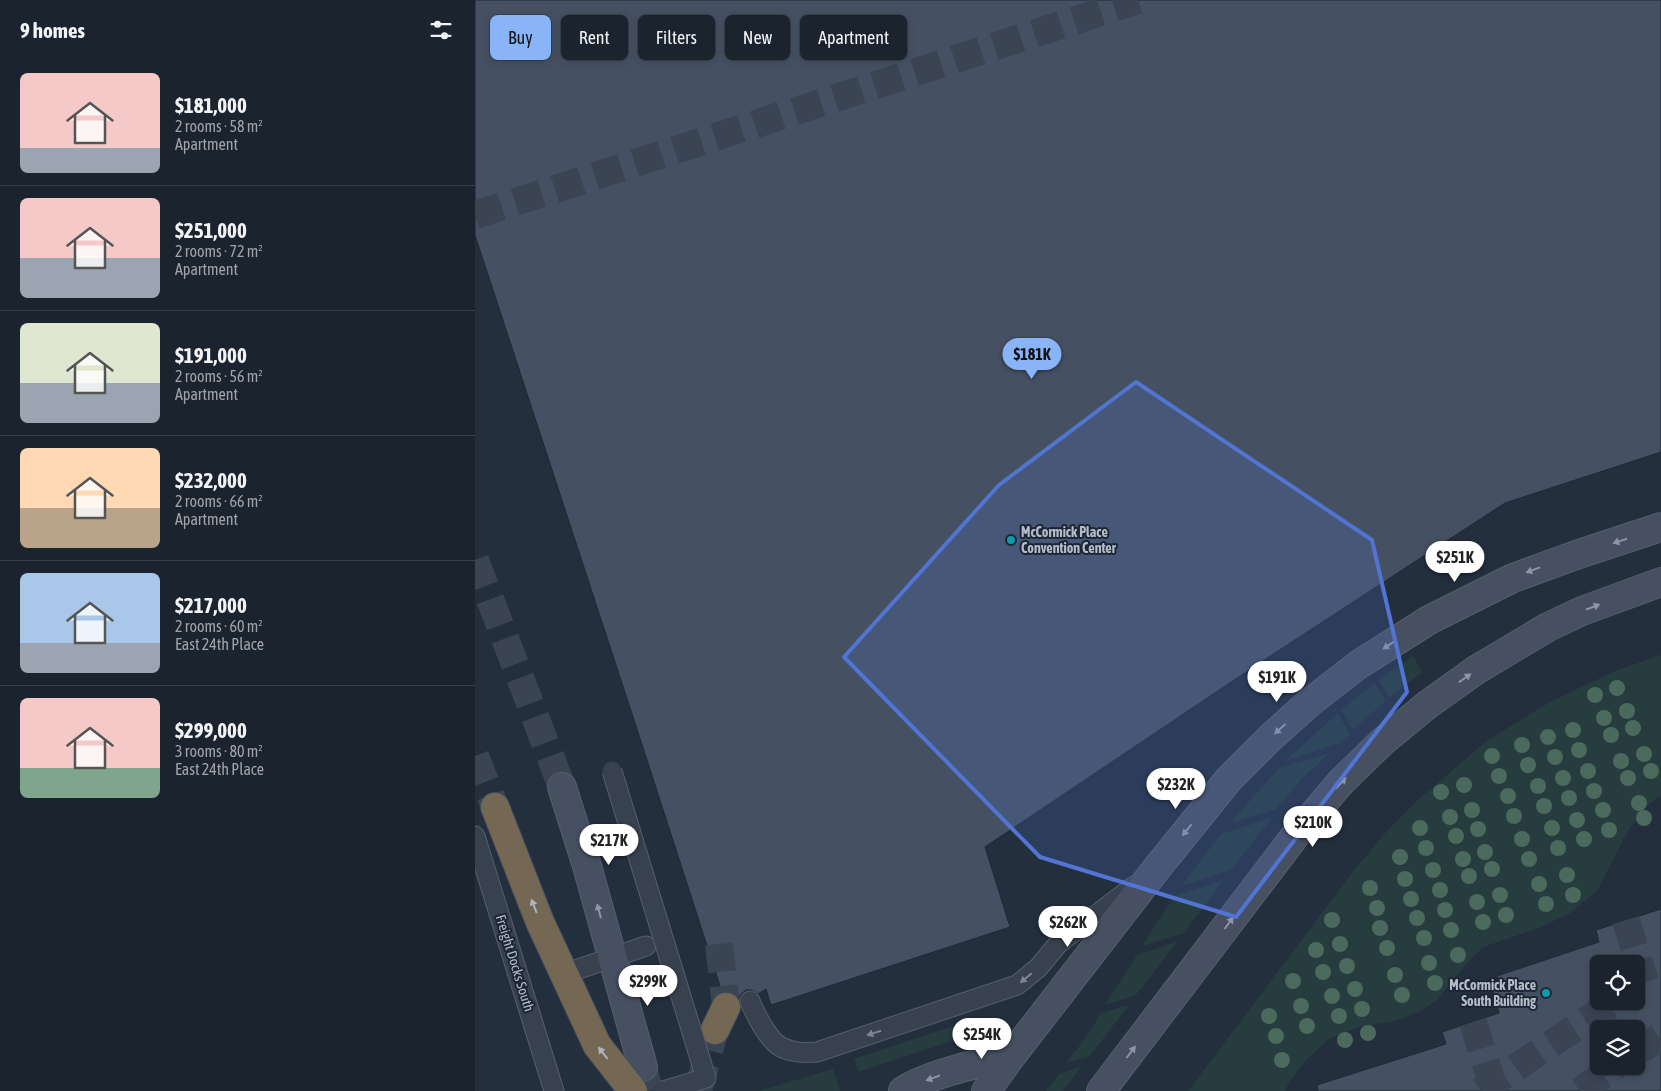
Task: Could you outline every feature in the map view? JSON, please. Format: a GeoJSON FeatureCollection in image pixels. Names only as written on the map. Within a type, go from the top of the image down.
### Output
{"type":"FeatureCollection","features":[{"type":"Feature","properties":{"kind":"highway"},"geometry":{"type":"LineString","coordinates":[[495,807],[541,922],[597,1045],[638,1079]]}},
{"type":"Feature","properties":{"kind":"main road"},"geometry":{"type":"LineString","coordinates":[[986,1091],[1157,868],[1229,779],[1309,703],[1358,665],[1429,620],[1513,578],[1661,527]]}},
{"type":"Feature","properties":{"kind":"main road"},"geometry":{"type":"LineString","coordinates":[[1101,1091],[1295,836],[1341,782],[1381,743],[1427,705],[1476,670],[1548,627],[1582,611],[1661,582]]}},
{"type":"Feature","properties":{"kind":"main road"},"geometry":{"type":"LineString","coordinates":[[562,787],[587,866],[612,958],[638,1079]]}},
{"type":"Feature","properties":{"kind":"main road"},"geometry":{"type":"LineString","coordinates":[[903,1091],[911,1086],[941,1075],[1013,1054]]}},
{"type":"Feature","properties":{"kind":"lane"},"geometry":{"type":"LineString","coordinates":[[611,771],[706,1078],[663,1091]]}},
{"type":"Feature","properties":{"kind":"lane","name":"Freight Docks South"},"geometry":{"type":"LineString","coordinates":[[475,836],[554,1091]]}},
{"type":"Feature","properties":{"kind":"lane"},"geometry":{"type":"LineString","coordinates":[[730,1013],[760,1023],[779,1046],[799,1053],[817,1052],[1017,985],[1038,968],[1058,944],[1157,868]]}},
{"type":"Feature","properties":{"kind":"lane"},"geometry":{"type":"LineString","coordinates":[[564,974],[646,946]]}},
{"type":"Feature","properties":{"kind":"highlighted area"},"geometry":{"type":"Polygon","coordinates":[[[1136,382],[1372,540],[1407,692],[1236,917],[1040,857],[844,657],[999,485],[1136,382]]]}},
{"type":"Feature","properties":{"kind":"green space"},"geometry":{"type":"Polygon","coordinates":[[[1661,655],[1661,795],[1644,808],[1628,831],[1597,891],[1569,914],[1536,929],[1483,947],[1467,963],[1437,1000],[1419,1012],[1395,1021],[1358,1027],[1330,1038],[1306,1060],[1289,1082],[1285,1091],[1188,1091],[1354,870],[1387,831],[1421,797],[1488,740],[1550,702],[1615,671],[1661,655]]]}},
{"type":"Feature","properties":{"kind":"green space"},"geometry":{"type":"Polygon","coordinates":[[[1413,656],[1422,672],[1389,698],[1379,680],[1413,656]]]}},
{"type":"Feature","properties":{"kind":"green space"},"geometry":{"type":"Polygon","coordinates":[[[1375,683],[1386,701],[1353,730],[1341,710],[1375,683]]]}},
{"type":"Feature","properties":{"kind":"green space"},"geometry":{"type":"Polygon","coordinates":[[[1338,713],[1350,734],[1340,743],[1285,761],[1338,713]]]}},
{"type":"Feature","properties":{"kind":"green space"},"geometry":{"type":"Polygon","coordinates":[[[1330,753],[1304,777],[1276,809],[1229,824],[1279,768],[1330,753]]]}},
{"type":"Feature","properties":{"kind":"green space"},"geometry":{"type":"Polygon","coordinates":[[[1272,818],[1231,870],[1181,886],[1221,834],[1272,818]]]}},
{"type":"Feature","properties":{"kind":"green space"},"geometry":{"type":"Polygon","coordinates":[[[1224,880],[1184,933],[1142,946],[1174,896],[1224,880]]]}},
{"type":"Feature","properties":{"kind":"green space"},"geometry":{"type":"Polygon","coordinates":[[[1178,941],[1136,995],[1105,1005],[1137,955],[1178,941]]]}},
{"type":"Feature","properties":{"kind":"green space"},"geometry":{"type":"Polygon","coordinates":[[[1129,1005],[1089,1057],[1066,1063],[1087,1036],[1101,1013],[1129,1005]]]}},
{"type":"Feature","properties":{"kind":"green space"},"geometry":{"type":"Polygon","coordinates":[[[981,1017],[985,1030],[858,1072],[854,1059],[981,1017]]]}},
{"type":"Feature","properties":{"kind":"green space"},"geometry":{"type":"Polygon","coordinates":[[[1082,1066],[1063,1091],[1046,1091],[1059,1074],[1082,1066]]]}},
{"type":"Feature","properties":{"kind":"green space"},"geometry":{"type":"Polygon","coordinates":[[[833,1069],[840,1091],[759,1091],[833,1069]]]}},
{"type":"Feature","properties":{"kind":"building","name":"McCormick Place Convention Center"},"geometry":{"type":"Polygon","coordinates":[[[475,0],[1661,0],[1661,452],[1505,503],[1255,666],[985,847],[1010,927],[771,1005],[766,989],[758,994],[752,990],[746,990],[739,999],[732,993],[722,992],[475,235],[475,0]]]}},
{"type":"Feature","properties":{"kind":"building","name":"McCormick Place South Building"},"geometry":{"type":"Polygon","coordinates":[[[1661,909],[1661,1091],[1318,1091],[1317,1085],[1446,1044],[1442,1032],[1499,1013],[1491,984],[1499,981],[1497,976],[1599,942],[1596,930],[1661,909]]]}},
{"type":"Feature","properties":{"kind":"tunnel"},"geometry":{"type":"LineString","coordinates":[[475,215],[1138,0]]}},
{"type":"Feature","properties":{"kind":"tunnel"},"geometry":{"type":"LineString","coordinates":[[475,560],[562,787]]}},
{"type":"Feature","properties":{"kind":"tunnel"},"geometry":{"type":"LineString","coordinates":[[475,756],[495,807]]}},
{"type":"Feature","properties":{"kind":"tunnel"},"geometry":{"type":"LineString","coordinates":[[1626,920],[1637,955]]}},
{"type":"Feature","properties":{"kind":"tunnel"},"geometry":{"type":"LineString","coordinates":[[719,944],[726,1007]]}},
{"type":"Feature","properties":{"kind":"tunnel"},"geometry":{"type":"LineString","coordinates":[[1481,1091],[1602,1010]]}},
{"type":"Feature","properties":{"kind":"tunnel"},"geometry":{"type":"LineString","coordinates":[[1473,1022],[1492,1083]]}},
{"type":"Feature","properties":{"kind":"tunnel"},"geometry":{"type":"LineString","coordinates":[[698,1091],[715,1030]]}},
{"type":"Feature","properties":{"kind":"tunnel"},"geometry":{"type":"LineString","coordinates":[[1645,1047],[1661,1036]]}},
{"type":"Feature","properties":{"kind":"tunnel"},"geometry":{"type":"LineString","coordinates":[[643,1067],[649,1091]]}},
{"type":"Feature","properties":{"kind":"tunnel"},"geometry":{"type":"LineString","coordinates":[[1580,1091],[1603,1075]]}},
{"type":"Feature","properties":{"kind":"place","name":"McCormick Place Convention Center"},"geometry":{"type":"Point","coordinates":[1011,540]}},
{"type":"Feature","properties":{"kind":"place","name":"McCormick Place South Building"},"geometry":{"type":"Point","coordinates":[1546,993]}}]}
